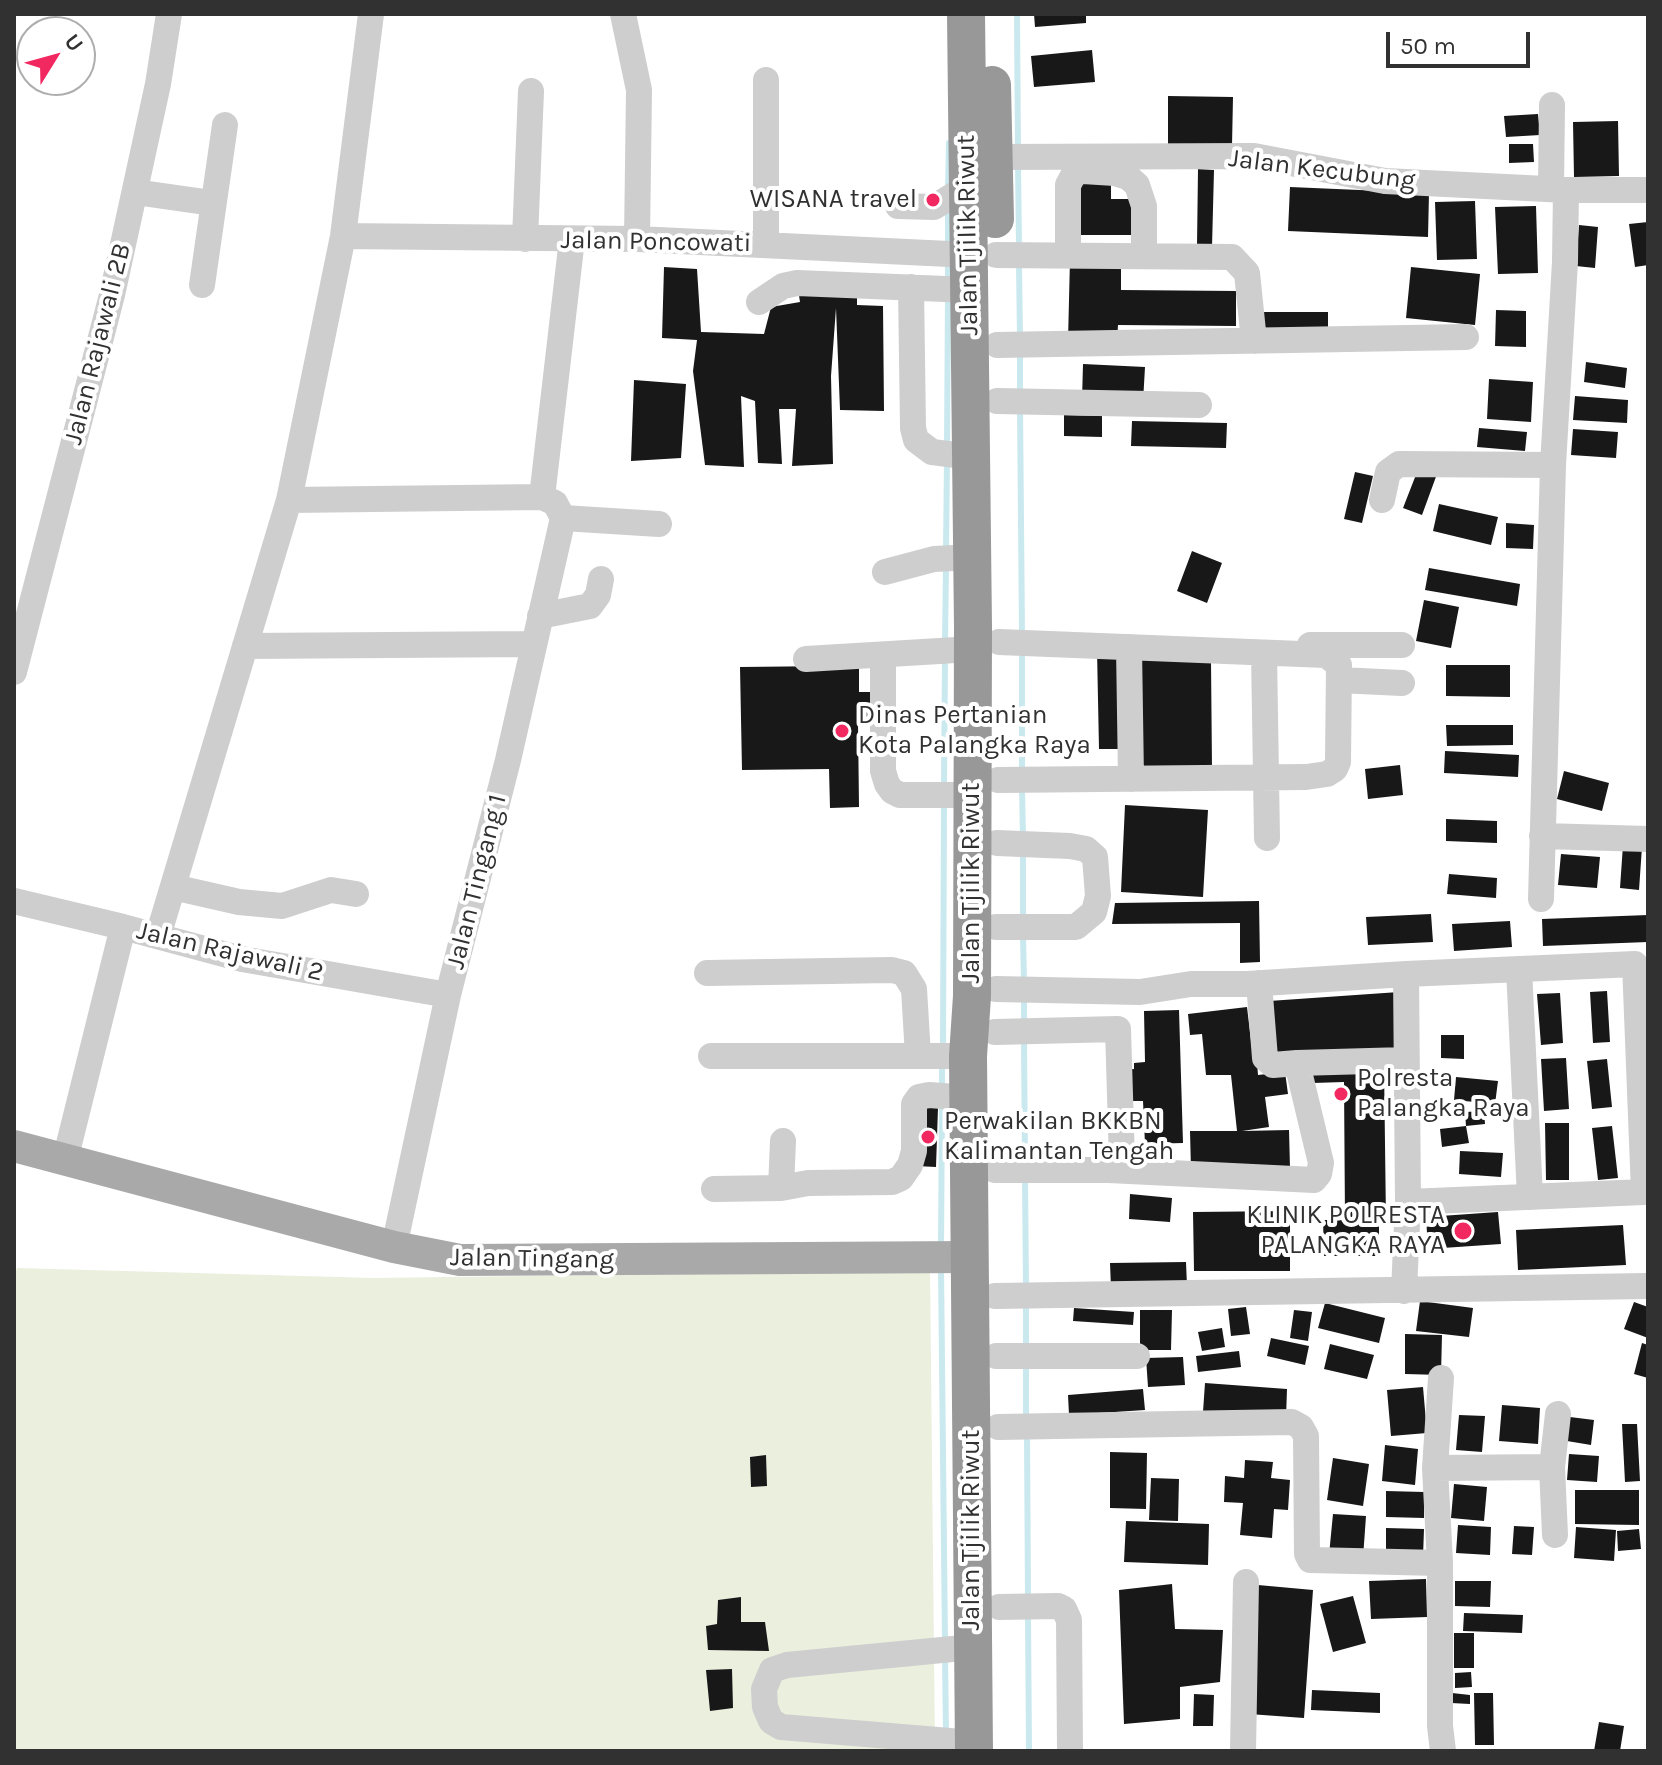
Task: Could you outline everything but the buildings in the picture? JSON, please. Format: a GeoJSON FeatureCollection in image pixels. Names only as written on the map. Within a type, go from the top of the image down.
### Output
{"type":"FeatureCollection","features":[{"type":"Feature","properties":{"kind":"highway","name":"Jalan Tjilik Riwut"},"geometry":{"type":"LineString","coordinates":[[966,14],[977,166],[973,557],[990,640]]}},
{"type":"Feature","properties":{"kind":"highway","name":"Jalan Tjilik Riwut"},"geometry":{"type":"LineString","coordinates":[[977,166],[992,14]]}},
{"type":"Feature","properties":{"kind":"highway","name":"Jalan Tjilik Riwut"},"geometry":{"type":"LineString","coordinates":[[978,266],[997,345],[985,788],[985,1014],[995,1170],[999,1607],[982,1748]]}},
{"type":"Feature","properties":{"kind":"highway","name":"Jalan Tjilik Riwut"},"geometry":{"type":"LineString","coordinates":[[982,1748],[973,1647],[969,1098],[985,1014],[996,927],[997,843],[985,788]]}},
{"type":"Feature","properties":{"kind":"main road","name":"Jalan Tingang"},"geometry":{"type":"LineString","coordinates":[[14,1146],[439,1257],[485,1262],[969,1257]]}},
{"type":"Feature","properties":{"kind":"street","name":"Jalan Rajawali 2B"},"geometry":{"type":"LineString","coordinates":[[14,672],[112,295],[158,84],[169,14]]}},
{"type":"Feature","properties":{"kind":"street"},"geometry":{"type":"LineString","coordinates":[[158,936],[289,500],[343,236],[371,14]]}},
{"type":"Feature","properties":{"kind":"street"},"geometry":{"type":"LineString","coordinates":[[623,14],[639,90],[637,239]]}},
{"type":"Feature","properties":{"kind":"street"},"geometry":{"type":"LineString","coordinates":[[766,80],[766,244]]}},
{"type":"Feature","properties":{"kind":"street"},"geometry":{"type":"LineString","coordinates":[[525,239],[531,91]]}},
{"type":"Feature","properties":{"kind":"street"},"geometry":{"type":"LineString","coordinates":[[1541,899],[1553,465],[1565,262],[1552,105]]}},
{"type":"Feature","properties":{"kind":"street"},"geometry":{"type":"LineString","coordinates":[[202,285],[225,125]]}},
{"type":"Feature","properties":{"kind":"street","name":"Jalan Kecubung"},"geometry":{"type":"LineString","coordinates":[[977,166],[1254,156],[1385,181],[1559,190],[1648,190]]}},
{"type":"Feature","properties":{"kind":"street"},"geometry":{"type":"LineString","coordinates":[[898,206],[934,207],[977,166]]}},
{"type":"Feature","properties":{"kind":"street"},"geometry":{"type":"LineString","coordinates":[[1068,255],[1068,185],[1075,172],[1083,171],[1115,173],[1128,177],[1137,185],[1144,206],[1144,255]]}},
{"type":"Feature","properties":{"kind":"street"},"geometry":{"type":"LineString","coordinates":[[135,192],[212,203]]}},
{"type":"Feature","properties":{"kind":"street","name":"Jalan Poncowati"},"geometry":{"type":"LineString","coordinates":[[343,236],[637,239],[766,244],[978,266]]}},
{"type":"Feature","properties":{"kind":"street"},"geometry":{"type":"LineString","coordinates":[[542,497],[572,239]]}},
{"type":"Feature","properties":{"kind":"street"},"geometry":{"type":"LineString","coordinates":[[759,302],[783,286],[797,283],[911,287],[978,266],[1068,255],[1232,257],[1247,273],[1254,341]]}},
{"type":"Feature","properties":{"kind":"street"},"geometry":{"type":"LineString","coordinates":[[911,287],[913,428],[916,440],[932,452],[972,457]]}},
{"type":"Feature","properties":{"kind":"street"},"geometry":{"type":"LineString","coordinates":[[997,345],[1466,337]]}},
{"type":"Feature","properties":{"kind":"street"},"geometry":{"type":"LineString","coordinates":[[997,401],[1199,405]]}},
{"type":"Feature","properties":{"kind":"street"},"geometry":{"type":"LineString","coordinates":[[1382,500],[1388,472],[1399,464],[1553,465]]}},
{"type":"Feature","properties":{"kind":"street"},"geometry":{"type":"LineString","coordinates":[[289,500],[542,497],[555,503],[563,518],[659,524]]}},
{"type":"Feature","properties":{"kind":"street","name":"Jalan Tingang 1"},"geometry":{"type":"LineString","coordinates":[[394,1247],[448,995],[508,760],[563,518]]}},
{"type":"Feature","properties":{"kind":"street"},"geometry":{"type":"LineString","coordinates":[[885,572],[909,563],[973,557]]}},
{"type":"Feature","properties":{"kind":"street"},"geometry":{"type":"LineString","coordinates":[[540,616],[590,606],[598,595],[601,579]]}},
{"type":"Feature","properties":{"kind":"street"},"geometry":{"type":"LineString","coordinates":[[883,655],[883,771],[887,784],[900,795],[1131,779],[1316,776],[1335,769],[1338,762],[1339,665],[1326,655],[990,640]]}},
{"type":"Feature","properties":{"kind":"street"},"geometry":{"type":"LineString","coordinates":[[806,659],[883,655],[990,640],[1402,645]]}},
{"type":"Feature","properties":{"kind":"street"},"geometry":{"type":"LineString","coordinates":[[245,646],[533,644]]}},
{"type":"Feature","properties":{"kind":"street"},"geometry":{"type":"LineString","coordinates":[[1129,647],[1131,779]]}},
{"type":"Feature","properties":{"kind":"street"},"geometry":{"type":"LineString","coordinates":[[1264,653],[1267,838]]}},
{"type":"Feature","properties":{"kind":"street"},"geometry":{"type":"LineString","coordinates":[[1339,680],[1402,683]]}},
{"type":"Feature","properties":{"kind":"street"},"geometry":{"type":"LineString","coordinates":[[1542,836],[1648,839]]}},
{"type":"Feature","properties":{"kind":"street"},"geometry":{"type":"LineString","coordinates":[[996,927],[1076,927],[1094,912],[1098,896],[1095,857],[1086,849],[997,843]]}},
{"type":"Feature","properties":{"kind":"street"},"geometry":{"type":"LineString","coordinates":[[173,887],[239,902],[282,906],[331,890],[356,894]]}},
{"type":"Feature","properties":{"kind":"street","name":"Jalan Rajawali 2"},"geometry":{"type":"LineString","coordinates":[[14,901],[278,967],[448,995]]}},
{"type":"Feature","properties":{"kind":"street"},"geometry":{"type":"LineString","coordinates":[[65,1160],[123,927]]}},
{"type":"Feature","properties":{"kind":"street"},"geometry":{"type":"LineString","coordinates":[[711,1056],[918,1056],[985,1014],[1116,992],[1140,992],[1191,984],[1635,964],[1644,1192],[1408,1202]]}},
{"type":"Feature","properties":{"kind":"street"},"geometry":{"type":"LineString","coordinates":[[1519,969],[1530,1197]]}},
{"type":"Feature","properties":{"kind":"street"},"geometry":{"type":"LineString","coordinates":[[707,973],[892,970],[904,973],[914,989],[918,1056]]}},
{"type":"Feature","properties":{"kind":"street"},"geometry":{"type":"LineString","coordinates":[[1404,1291],[1408,1202],[1406,974]]}},
{"type":"Feature","properties":{"kind":"street"},"geometry":{"type":"LineString","coordinates":[[1259,983],[1265,1058],[1273,1065],[1406,1060]]}},
{"type":"Feature","properties":{"kind":"street"},"geometry":{"type":"LineString","coordinates":[[1109,1170],[1122,1161],[1116,992]]}},
{"type":"Feature","properties":{"kind":"street"},"geometry":{"type":"LineString","coordinates":[[985,1014],[1118,1029]]}},
{"type":"Feature","properties":{"kind":"street"},"geometry":{"type":"LineString","coordinates":[[995,1170],[1109,1170],[1314,1180],[1321,1163],[1297,1063]]}},
{"type":"Feature","properties":{"kind":"street"},"geometry":{"type":"LineString","coordinates":[[714,1189],[892,1182],[901,1178],[910,1165],[914,1151],[914,1104],[919,1097],[969,1098]]}},
{"type":"Feature","properties":{"kind":"street"},"geometry":{"type":"LineString","coordinates":[[781,1188],[783,1141]]}},
{"type":"Feature","properties":{"kind":"street"},"geometry":{"type":"LineString","coordinates":[[995,1296],[1648,1286]]}},
{"type":"Feature","properties":{"kind":"street"},"geometry":{"type":"LineString","coordinates":[[996,1356],[1137,1356]]}},
{"type":"Feature","properties":{"kind":"street"},"geometry":{"type":"LineString","coordinates":[[1441,1378],[1435,1468],[1443,1751]]}},
{"type":"Feature","properties":{"kind":"street"},"geometry":{"type":"LineString","coordinates":[[1555,1535],[1552,1467],[1558,1414]]}},
{"type":"Feature","properties":{"kind":"street"},"geometry":{"type":"LineString","coordinates":[[998,1427],[1292,1422],[1301,1427],[1306,1436],[1307,1554],[1310,1560],[1440,1563]]}},
{"type":"Feature","properties":{"kind":"street"},"geometry":{"type":"LineString","coordinates":[[1435,1468],[1552,1467]]}},
{"type":"Feature","properties":{"kind":"street"},"geometry":{"type":"LineString","coordinates":[[1243,1751],[1246,1582]]}},
{"type":"Feature","properties":{"kind":"street"},"geometry":{"type":"LineString","coordinates":[[999,1607],[1058,1606],[1064,1609],[1069,1620],[1070,1751]]}},
{"type":"Feature","properties":{"kind":"street"},"geometry":{"type":"LineString","coordinates":[[973,1647],[787,1665],[772,1670],[764,1689],[765,1707],[771,1721],[781,1727],[982,1748]]}},
{"type":"Feature","properties":{"kind":"green space"},"geometry":{"type":"Polygon","coordinates":[[[17,1268],[373,1278],[930,1271],[935,1751],[14,1751],[14,1278],[17,1268]]]}},
{"type":"Feature","properties":{"kind":"waterway"},"geometry":{"type":"LineString","coordinates":[[1017,14],[1018,151]]}},
{"type":"Feature","properties":{"kind":"waterway"},"geometry":{"type":"LineString","coordinates":[[948,191],[949,143]]}},
{"type":"Feature","properties":{"kind":"waterway"},"geometry":{"type":"LineString","coordinates":[[1018,163],[1019,247]]}},
{"type":"Feature","properties":{"kind":"waterway"},"geometry":{"type":"LineString","coordinates":[[948,207],[948,247]]}},
{"type":"Feature","properties":{"kind":"waterway"},"geometry":{"type":"LineString","coordinates":[[948,259],[948,283]]}},
{"type":"Feature","properties":{"kind":"waterway"},"geometry":{"type":"LineString","coordinates":[[1019,263],[1020,339]]}},
{"type":"Feature","properties":{"kind":"waterway"},"geometry":{"type":"LineString","coordinates":[[947,447],[948,295]]}},
{"type":"Feature","properties":{"kind":"waterway"},"geometry":{"type":"LineString","coordinates":[[1020,351],[1020,395]]}},
{"type":"Feature","properties":{"kind":"waterway"},"geometry":{"type":"LineString","coordinates":[[1020,407],[1022,635]]}},
{"type":"Feature","properties":{"kind":"waterway"},"geometry":{"type":"LineString","coordinates":[[946,551],[947,459]]}},
{"type":"Feature","properties":{"kind":"waterway"},"geometry":{"type":"LineString","coordinates":[[945,643],[946,567]]}},
{"type":"Feature","properties":{"kind":"waterway"},"geometry":{"type":"LineString","coordinates":[[1022,651],[1022,771]]}},
{"type":"Feature","properties":{"kind":"waterway"},"geometry":{"type":"LineString","coordinates":[[944,787],[945,659]]}},
{"type":"Feature","properties":{"kind":"waterway"},"geometry":{"type":"LineString","coordinates":[[1022,787],[1023,839]]}},
{"type":"Feature","properties":{"kind":"waterway"},"geometry":{"type":"LineString","coordinates":[[943,1047],[944,803]]}},
{"type":"Feature","properties":{"kind":"waterway"},"geometry":{"type":"LineString","coordinates":[[1023,851],[1023,919]]}},
{"type":"Feature","properties":{"kind":"waterway"},"geometry":{"type":"LineString","coordinates":[[1023,935],[1024,983]]}},
{"type":"Feature","properties":{"kind":"waterway"},"geometry":{"type":"LineString","coordinates":[[1024,995],[1024,1023]]}},
{"type":"Feature","properties":{"kind":"waterway"},"geometry":{"type":"LineString","coordinates":[[1024,1039],[1025,1163]]}},
{"type":"Feature","properties":{"kind":"waterway"},"geometry":{"type":"LineString","coordinates":[[942,1063],[942,1087]]}},
{"type":"Feature","properties":{"kind":"waterway"},"geometry":{"type":"LineString","coordinates":[[941,1247],[942,1103]]}},
{"type":"Feature","properties":{"kind":"waterway"},"geometry":{"type":"LineString","coordinates":[[1025,1175],[1026,1287]]}},
{"type":"Feature","properties":{"kind":"waterway"},"geometry":{"type":"LineString","coordinates":[[941,1267],[945,1643]]}},
{"type":"Feature","properties":{"kind":"waterway"},"geometry":{"type":"LineString","coordinates":[[1026,1303],[1026,1347]]}},
{"type":"Feature","properties":{"kind":"waterway"},"geometry":{"type":"LineString","coordinates":[[1026,1363],[1026,1419]]}},
{"type":"Feature","properties":{"kind":"waterway"},"geometry":{"type":"LineString","coordinates":[[1027,1435],[1028,1599]]}},
{"type":"Feature","properties":{"kind":"waterway"},"geometry":{"type":"LineString","coordinates":[[1028,1615],[1029,1751]]}},
{"type":"Feature","properties":{"kind":"waterway"},"geometry":{"type":"LineString","coordinates":[[945,1655],[946,1735]]}},
{"type":"Feature","properties":{"kind":"place","name":"WISANA travel"},"geometry":{"type":"Point","coordinates":[933,200]}},
{"type":"Feature","properties":{"kind":"place","name":"Dinas Pertanian Kota Palangka Raya"},"geometry":{"type":"Point","coordinates":[842,731]}},
{"type":"Feature","properties":{"kind":"place","name":"Polresta Palangka Raya"},"geometry":{"type":"Point","coordinates":[1341,1094]}},
{"type":"Feature","properties":{"kind":"place","name":"Perwakilan BKKBN Kalimantan Tengah"},"geometry":{"type":"Point","coordinates":[928,1137]}},
{"type":"Feature","properties":{"kind":"place","name":"KLINIK POLRESTA PALANGKA RAYA"},"geometry":{"type":"Point","coordinates":[1463,1231]}}]}
